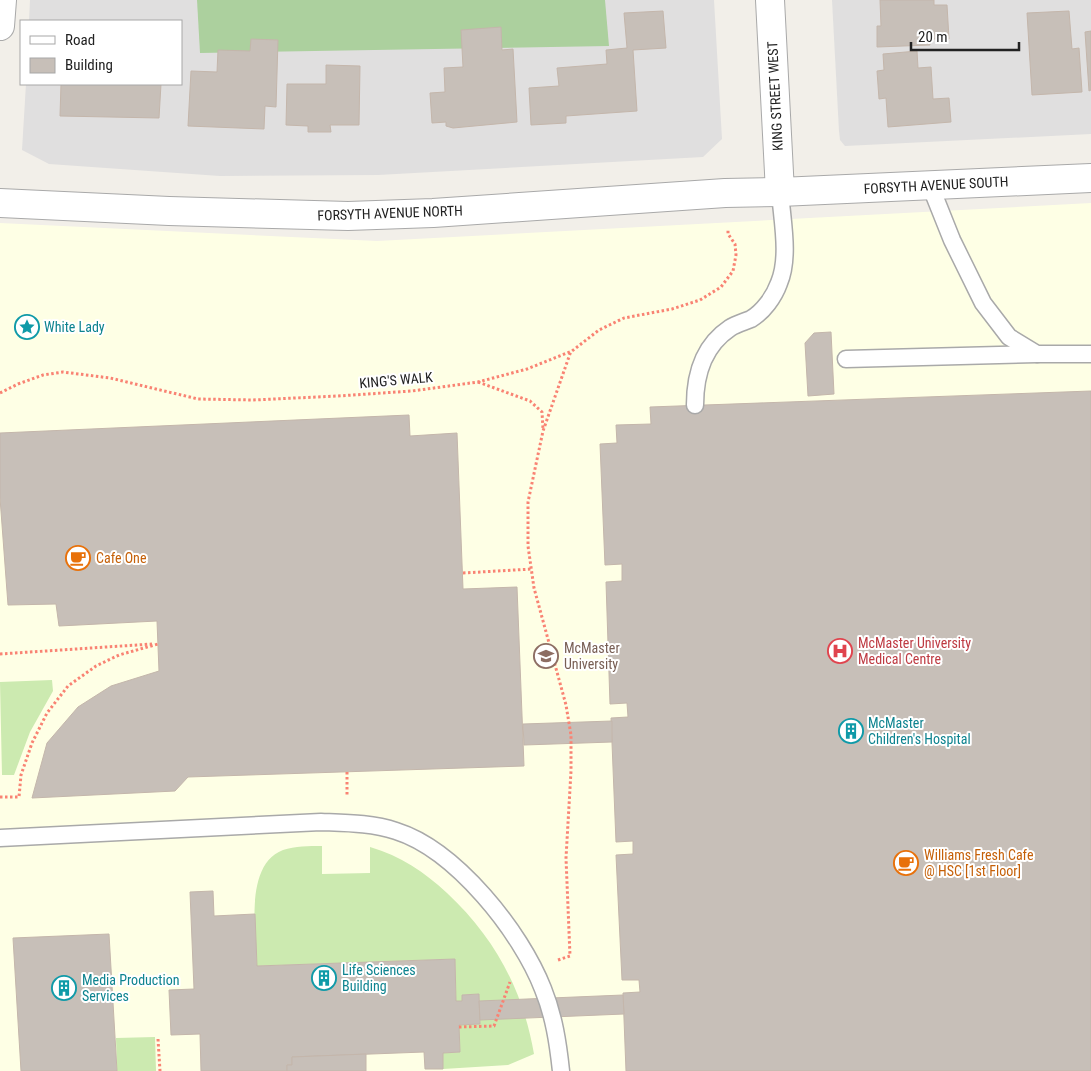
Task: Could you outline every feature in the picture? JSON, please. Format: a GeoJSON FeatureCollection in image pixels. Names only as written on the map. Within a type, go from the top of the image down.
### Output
{"type":"FeatureCollection","features":[{"type":"Feature","properties":{"kind":"street"},"geometry":{"type":"LineString","coordinates":[[0,26],[2,0]]}},
{"type":"Feature","properties":{"kind":"street","name":"KING STREET WEST"},"geometry":{"type":"LineString","coordinates":[[770,0],[780,192]]}},
{"type":"Feature","properties":{"kind":"street","name":"FORSYTH AVENUE SOUTH"},"geometry":{"type":"LineString","coordinates":[[780,192],[1091,178]]}},
{"type":"Feature","properties":{"kind":"street","name":"FORSYTH AVENUE NORTH"},"geometry":{"type":"LineString","coordinates":[[0,202],[179,212],[348,216],[433,213],[726,193],[780,192]]}},
{"type":"Feature","properties":{"kind":"lane"},"geometry":{"type":"LineString","coordinates":[[930,186],[952,240],[983,303],[1010,337],[1037,354]]}},
{"type":"Feature","properties":{"kind":"lane"},"geometry":{"type":"LineString","coordinates":[[695,405],[695,384],[701,362],[712,343],[730,328],[758,313],[780,283],[785,258],[780,192]]}},
{"type":"Feature","properties":{"kind":"lane"},"geometry":{"type":"LineString","coordinates":[[846,360],[1091,354]]}},
{"type":"Feature","properties":{"kind":"lane"},"geometry":{"type":"LineString","coordinates":[[0,838],[320,822],[379,826],[398,831],[442,856],[472,883],[496,910],[526,953],[548,1003],[557,1036],[561,1071]]}},
{"type":"Feature","properties":{"kind":"path","name":"KING'S WALK"},"geometry":{"type":"LineString","coordinates":[[0,393],[43,375],[63,372],[110,378],[198,399],[253,400],[338,396],[412,391],[478,382],[527,369],[572,351],[599,330],[624,318],[672,309],[700,300],[721,286],[733,271],[736,255],[735,244],[728,229]]}},
{"type":"Feature","properties":{"kind":"path"},"geometry":{"type":"LineString","coordinates":[[459,1027],[494,1026],[511,978],[570,956],[566,858],[571,735],[566,705],[534,588],[528,546],[528,502],[543,431],[572,351]]}},
{"type":"Feature","properties":{"kind":"path"},"geometry":{"type":"LineString","coordinates":[[478,382],[530,401],[542,412],[543,431]]}},
{"type":"Feature","properties":{"kind":"path"},"geometry":{"type":"LineString","coordinates":[[463,573],[532,569]]}},
{"type":"Feature","properties":{"kind":"path"},"geometry":{"type":"LineString","coordinates":[[0,654],[158,644],[119,655],[96,666],[68,686],[47,713],[32,743],[21,775],[19,797],[0,798]]}},
{"type":"Feature","properties":{"kind":"path"},"geometry":{"type":"LineString","coordinates":[[158,1039],[160,1071]]}},
{"type":"Feature","properties":{"kind":"shaded area"},"geometry":{"type":"Polygon","coordinates":[[[30,0],[714,0],[722,139],[703,157],[378,175],[220,176],[49,164],[22,150],[26,85],[182,85],[182,20],[29,20],[30,0]]]}},
{"type":"Feature","properties":{"kind":"shaded area"},"geometry":{"type":"Polygon","coordinates":[[[832,0],[1091,0],[1091,134],[845,146],[840,140],[839,131],[832,0]]]}},
{"type":"Feature","properties":{"kind":"shaded area","name":"McMaster University"},"geometry":{"type":"Polygon","coordinates":[[[1091,203],[1091,1071],[0,1071],[0,223],[377,241],[1091,203]]]}},
{"type":"Feature","properties":{"kind":"green space"},"geometry":{"type":"Polygon","coordinates":[[[197,0],[605,0],[609,46],[200,53],[197,0]]]}},
{"type":"Feature","properties":{"kind":"green space"},"geometry":{"type":"Polygon","coordinates":[[[52,680],[53,691],[30,732],[14,775],[2,775],[0,682],[52,680]]]}},
{"type":"Feature","properties":{"kind":"green space"},"geometry":{"type":"Polygon","coordinates":[[[322,846],[322,874],[370,873],[370,847],[412,865],[447,893],[479,928],[504,966],[523,1008],[534,1054],[508,1065],[443,1069],[443,1053],[460,1052],[459,1025],[480,1024],[479,994],[462,995],[462,1001],[456,1001],[455,959],[257,966],[255,901],[257,885],[262,870],[271,858],[283,850],[297,847],[322,846]]]}},
{"type":"Feature","properties":{"kind":"green space"},"geometry":{"type":"Polygon","coordinates":[[[155,1037],[156,1071],[117,1071],[116,1038],[155,1037]]]}},
{"type":"Feature","properties":{"kind":"building"},"geometry":{"type":"Polygon","coordinates":[[[880,0],[934,0],[934,5],[947,5],[949,39],[929,39],[930,45],[877,47],[877,26],[881,26],[880,0]]]}},
{"type":"Feature","properties":{"kind":"building"},"geometry":{"type":"Polygon","coordinates":[[[663,11],[666,48],[633,50],[637,111],[566,116],[566,123],[531,125],[529,88],[559,86],[557,68],[607,64],[606,50],[627,48],[624,13],[663,11]]]}},
{"type":"Feature","properties":{"kind":"building"},"geometry":{"type":"Polygon","coordinates":[[[1069,11],[1072,49],[1079,48],[1082,92],[1032,95],[1027,13],[1069,11]]]}},
{"type":"Feature","properties":{"kind":"building"},"geometry":{"type":"Polygon","coordinates":[[[501,27],[502,50],[513,49],[517,122],[453,128],[446,126],[446,122],[432,123],[430,93],[445,92],[444,68],[463,67],[461,30],[501,27]]]}},
{"type":"Feature","properties":{"kind":"building"},"geometry":{"type":"Polygon","coordinates":[[[1091,31],[1091,90],[1089,91],[1085,32],[1091,31]]]}},
{"type":"Feature","properties":{"kind":"building"},"geometry":{"type":"Polygon","coordinates":[[[251,39],[278,40],[276,107],[265,106],[264,129],[188,126],[191,71],[217,72],[218,50],[250,51],[251,39]]]}},
{"type":"Feature","properties":{"kind":"building"},"geometry":{"type":"Polygon","coordinates":[[[917,51],[918,68],[931,67],[933,99],[949,98],[951,122],[888,127],[886,98],[879,99],[877,71],[884,70],[883,54],[917,51]]]}},
{"type":"Feature","properties":{"kind":"building"},"geometry":{"type":"Polygon","coordinates":[[[326,65],[360,66],[359,125],[330,125],[331,132],[308,132],[308,126],[286,125],[287,84],[326,84],[326,65]]]}},
{"type":"Feature","properties":{"kind":"building"},"geometry":{"type":"Polygon","coordinates":[[[61,85],[161,85],[159,118],[60,116],[61,85]]]}},
{"type":"Feature","properties":{"kind":"building"},"geometry":{"type":"Polygon","coordinates":[[[831,332],[834,394],[808,396],[805,343],[814,333],[831,332]]]}},
{"type":"Feature","properties":{"kind":"building","name":"McMaster University Medical Centre"},"geometry":{"type":"Polygon","coordinates":[[[1091,391],[1091,1071],[626,1071],[623,993],[640,992],[639,980],[622,980],[616,855],[633,854],[633,841],[616,842],[611,718],[628,717],[627,703],[610,704],[606,582],[622,581],[622,564],[605,565],[600,444],[617,443],[616,425],[651,424],[650,407],[1091,391]]]}},
{"type":"Feature","properties":{"kind":"building"},"geometry":{"type":"Polygon","coordinates":[[[409,415],[410,436],[457,433],[463,589],[517,587],[524,766],[188,777],[175,791],[32,798],[47,743],[78,707],[111,686],[159,671],[157,621],[59,626],[56,604],[8,605],[0,498],[0,433],[409,415]]]}},
{"type":"Feature","properties":{"kind":"building"},"geometry":{"type":"Polygon","coordinates":[[[612,721],[612,742],[524,745],[523,724],[612,721]]]}},
{"type":"Feature","properties":{"kind":"building","name":"Life Sciences Building"},"geometry":{"type":"Polygon","coordinates":[[[213,891],[214,916],[255,914],[257,966],[455,959],[456,1001],[462,1001],[462,995],[479,994],[480,1024],[459,1025],[460,1052],[443,1053],[443,1069],[425,1069],[424,1052],[292,1057],[292,1065],[287,1065],[287,1071],[201,1071],[200,1034],[171,1035],[169,990],[194,989],[190,892],[213,891]]]}},
{"type":"Feature","properties":{"kind":"building","name":"Media Production Services"},"geometry":{"type":"Polygon","coordinates":[[[109,934],[117,1071],[21,1071],[13,938],[109,934]]]}},
{"type":"Feature","properties":{"kind":"building"},"geometry":{"type":"Polygon","coordinates":[[[623,995],[624,1014],[480,1020],[479,1001],[623,995]]]}},
{"type":"Feature","properties":{"kind":"building"},"geometry":{"type":"Polygon","coordinates":[[[366,1054],[366,1071],[287,1071],[287,1065],[292,1065],[292,1057],[366,1054]]]}},
{"type":"Feature","properties":{"kind":"place","name":"White Lady"},"geometry":{"type":"Point","coordinates":[27,327]}},
{"type":"Feature","properties":{"kind":"place","name":"Cafe One"},"geometry":{"type":"Point","coordinates":[78,558]}},
{"type":"Feature","properties":{"kind":"place","name":"McMaster University Medical Centre"},"geometry":{"type":"Point","coordinates":[840,651]}},
{"type":"Feature","properties":{"kind":"place","name":"McMaster University"},"geometry":{"type":"Point","coordinates":[546,656]}},
{"type":"Feature","properties":{"kind":"place","name":"McMaster Children's Hospital"},"geometry":{"type":"Point","coordinates":[851,731]}},
{"type":"Feature","properties":{"kind":"place","name":"Williams Fresh Cafe @ HSC [1st Floor]"},"geometry":{"type":"Point","coordinates":[906,863]}},
{"type":"Feature","properties":{"kind":"place","name":"Life Sciences Building"},"geometry":{"type":"Point","coordinates":[324,978]}},
{"type":"Feature","properties":{"kind":"place","name":"Media Production Services"},"geometry":{"type":"Point","coordinates":[64,988]}}]}
